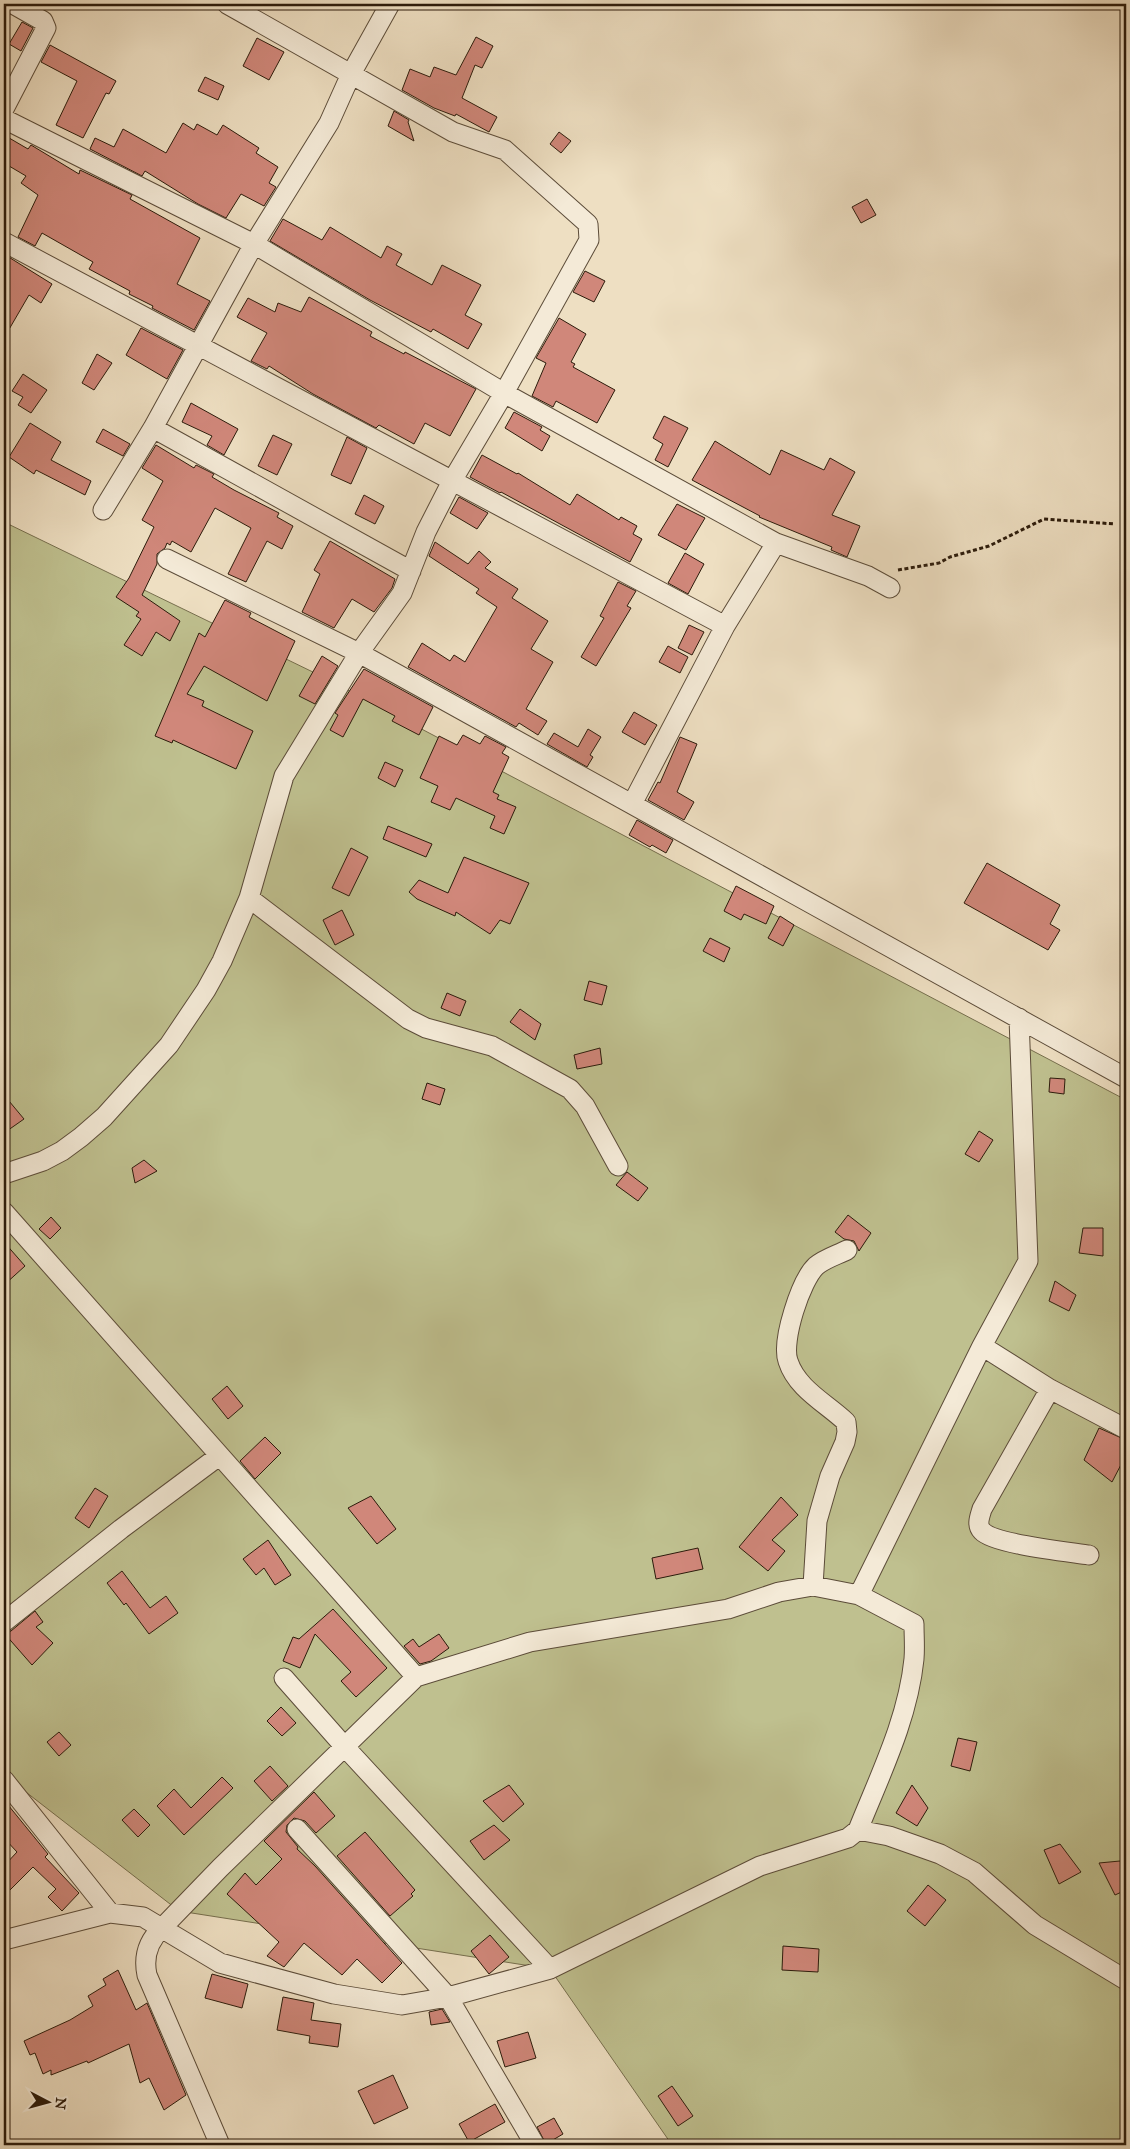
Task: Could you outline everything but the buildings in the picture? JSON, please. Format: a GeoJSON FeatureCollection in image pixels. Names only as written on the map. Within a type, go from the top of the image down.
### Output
{"type":"FeatureCollection","features":[{"type":"Feature","properties":{"kind":"street"},"geometry":{"type":"LineString","coordinates":[[4,109],[46,28],[43,21],[13,4]]}},
{"type":"Feature","properties":{"kind":"street"},"geometry":{"type":"LineString","coordinates":[[4,1174],[43,1161],[62,1151],[81,1137],[123,1098],[169,1045],[206,990],[222,961],[249,898],[284,776],[359,653],[402,593],[426,532],[452,481],[504,393],[589,240],[588,224],[505,150],[453,132],[226,4]]}},
{"type":"Feature","properties":{"kind":"street"},"geometry":{"type":"LineString","coordinates":[[102,510],[153,428],[254,244],[329,123],[351,74],[390,4]]}},
{"type":"Feature","properties":{"kind":"street"},"geometry":{"type":"LineString","coordinates":[[4,118],[254,244],[504,393],[776,543],[868,576],[890,588]]}},
{"type":"Feature","properties":{"kind":"street"},"geometry":{"type":"LineString","coordinates":[[4,242],[725,626]]}},
{"type":"Feature","properties":{"kind":"street"},"geometry":{"type":"LineString","coordinates":[[153,428],[411,571]]}},
{"type":"Feature","properties":{"kind":"street"},"geometry":{"type":"LineString","coordinates":[[632,804],[725,626],[776,543]]}},
{"type":"Feature","properties":{"kind":"street"},"geometry":{"type":"LineString","coordinates":[[167,559],[359,653],[1126,1078]]}},
{"type":"Feature","properties":{"kind":"street"},"geometry":{"type":"LineString","coordinates":[[249,898],[408,1019],[426,1028],[492,1046],[570,1089],[585,1106],[618,1166]]}},
{"type":"Feature","properties":{"kind":"street"},"geometry":{"type":"LineString","coordinates":[[859,1596],[982,1346],[1028,1261],[1019,1018]]}},
{"type":"Feature","properties":{"kind":"street"},"geometry":{"type":"LineString","coordinates":[[4,1212],[416,1677]]}},
{"type":"Feature","properties":{"kind":"street"},"geometry":{"type":"LineString","coordinates":[[814,1586],[817,1521],[830,1476],[845,1442],[846,1422],[811,1394],[796,1374],[787,1360],[788,1337],[793,1314],[807,1276],[816,1266],[846,1250]]}},
{"type":"Feature","properties":{"kind":"street"},"geometry":{"type":"LineString","coordinates":[[982,1346],[1050,1389],[1126,1430]]}},
{"type":"Feature","properties":{"kind":"street"},"geometry":{"type":"LineString","coordinates":[[1050,1389],[982,1509],[978,1523],[982,1531],[996,1539],[1090,1556]]}},
{"type":"Feature","properties":{"kind":"street"},"geometry":{"type":"LineString","coordinates":[[4,1622],[121,1529],[220,1456]]}},
{"type":"Feature","properties":{"kind":"street"},"geometry":{"type":"LineString","coordinates":[[4,1940],[110,1912],[143,1917],[162,1928],[220,1963],[334,1994],[402,2005],[448,1997],[550,1969],[760,1866],[848,1838],[858,1830],[898,1728],[909,1689],[914,1658],[914,1624],[859,1596],[814,1586],[779,1592],[728,1609],[530,1642],[416,1677],[220,1868],[162,1928],[155,1935],[146,1951],[147,1975],[220,2145]]}},
{"type":"Feature","properties":{"kind":"street"},"geometry":{"type":"LineString","coordinates":[[284,1678],[344,1746],[550,1969]]}},
{"type":"Feature","properties":{"kind":"street"},"geometry":{"type":"LineString","coordinates":[[4,1780],[110,1912]]}},
{"type":"Feature","properties":{"kind":"street"},"geometry":{"type":"LineString","coordinates":[[297,1829],[448,1997],[535,2145]]}},
{"type":"Feature","properties":{"kind":"street"},"geometry":{"type":"LineString","coordinates":[[858,1830],[889,1836],[940,1854],[974,1872],[1036,1925],[1126,1980]]}},
{"type":"Feature","properties":{"kind":"path"},"geometry":{"type":"LineString","coordinates":[[868,576],[939,563],[950,557],[989,546],[1044,519],[1115,524]]}},
{"type":"Feature","properties":{"kind":"green space"},"geometry":{"type":"Polygon","coordinates":[[[4,522],[319,675],[1126,1100],[1126,2145],[672,2145],[550,1969],[179,1911],[4,1775],[4,522]]]}}]}
